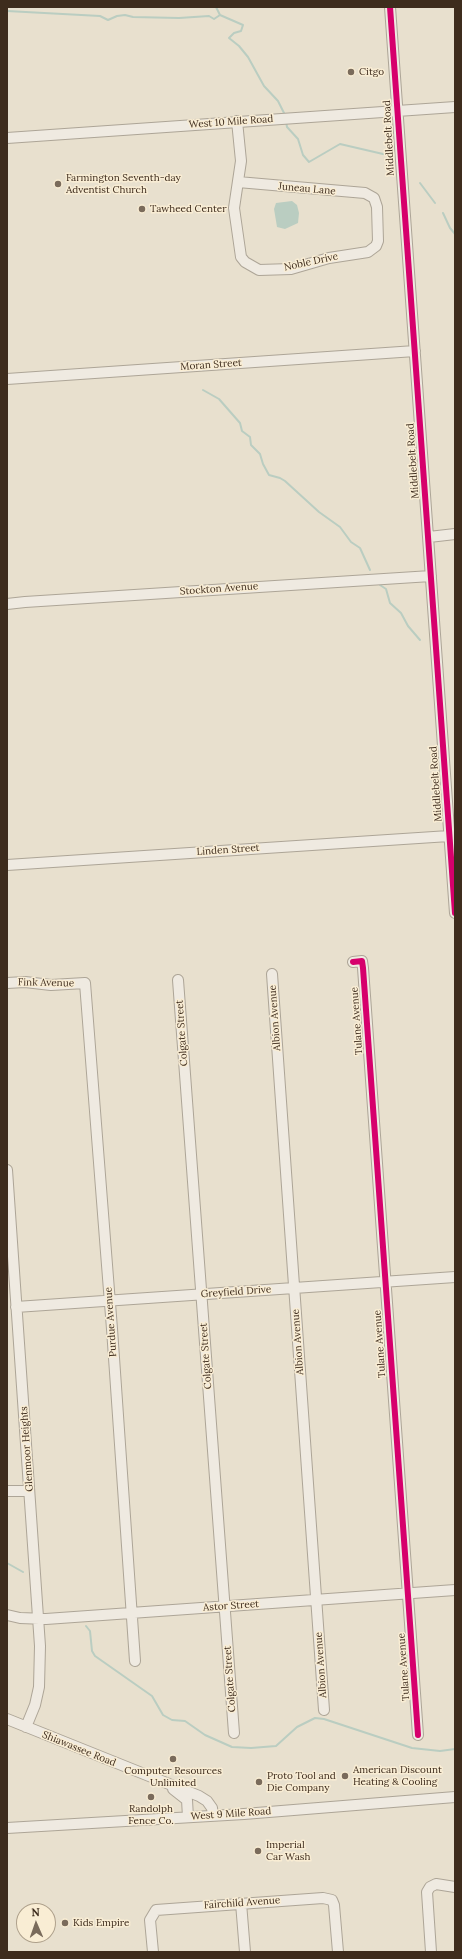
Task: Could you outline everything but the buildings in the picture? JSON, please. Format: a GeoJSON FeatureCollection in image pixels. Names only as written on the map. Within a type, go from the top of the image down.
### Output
{"type":"FeatureCollection","features":[{"type":"Feature","properties":{"kind":"street","name":"Middlebelt Road"},"geometry":{"type":"LineString","coordinates":[[390,7],[455,913]]}},
{"type":"Feature","properties":{"kind":"street","name":"West 10 Mile Road"},"geometry":{"type":"LineString","coordinates":[[7,138],[455,107]]}},
{"type":"Feature","properties":{"kind":"street","name":"Noble Drive"},"geometry":{"type":"LineString","coordinates":[[237,122],[241,161],[234,208],[241,257],[250,267],[259,270],[291,269],[329,258],[362,254],[372,250],[378,241],[377,207],[374,198]]}},
{"type":"Feature","properties":{"kind":"street","name":"Juneau Lane"},"geometry":{"type":"LineString","coordinates":[[238,182],[365,194],[374,198]]}},
{"type":"Feature","properties":{"kind":"street","name":"Moran Street"},"geometry":{"type":"LineString","coordinates":[[7,379],[415,351]]}},
{"type":"Feature","properties":{"kind":"street"},"geometry":{"type":"LineString","coordinates":[[429,537],[455,534]]}},
{"type":"Feature","properties":{"kind":"street","name":"Stockton Avenue"},"geometry":{"type":"LineString","coordinates":[[7,604],[431,576]]}},
{"type":"Feature","properties":{"kind":"street","name":"Linden Street"},"geometry":{"type":"LineString","coordinates":[[7,865],[449,836]]}},
{"type":"Feature","properties":{"kind":"street","name":"Tulane Avenue"},"geometry":{"type":"LineString","coordinates":[[353,962],[362,961],[418,1735]]}},
{"type":"Feature","properties":{"kind":"street","name":"Albion Avenue"},"geometry":{"type":"LineString","coordinates":[[272,974],[324,1710]]}},
{"type":"Feature","properties":{"kind":"street","name":"Colgate Street"},"geometry":{"type":"LineString","coordinates":[[178,980],[234,1733]]}},
{"type":"Feature","properties":{"kind":"street","name":"Fink Avenue"},"geometry":{"type":"LineString","coordinates":[[7,983],[26,982],[51,985],[86,983]]}},
{"type":"Feature","properties":{"kind":"street","name":"Purdue Avenue"},"geometry":{"type":"LineString","coordinates":[[86,983],[135,1661]]}},
{"type":"Feature","properties":{"kind":"street","name":"Glenmoor Heights"},"geometry":{"type":"LineString","coordinates":[[7,1170],[40,1659],[39,1687],[26,1727]]}},
{"type":"Feature","properties":{"kind":"street","name":"Greyfield Drive"},"geometry":{"type":"LineString","coordinates":[[16,1307],[455,1277]]}},
{"type":"Feature","properties":{"kind":"street"},"geometry":{"type":"LineString","coordinates":[[7,1491],[29,1491]]}},
{"type":"Feature","properties":{"kind":"street","name":"Astor Street"},"geometry":{"type":"LineString","coordinates":[[7,1615],[38,1619],[455,1590]]}},
{"type":"Feature","properties":{"kind":"street","name":"Shiawassee Road"},"geometry":{"type":"LineString","coordinates":[[7,1719],[152,1778],[176,1786],[207,1800],[212,1808],[213,1816]]}},
{"type":"Feature","properties":{"kind":"street","name":"Shiawassee Road"},"geometry":{"type":"LineString","coordinates":[[152,1778],[184,1797],[188,1803],[188,1817]]}},
{"type":"Feature","properties":{"kind":"street","name":"West 9 Mile Road"},"geometry":{"type":"LineString","coordinates":[[7,1828],[213,1816],[455,1797]]}},
{"type":"Feature","properties":{"kind":"street"},"geometry":{"type":"LineString","coordinates":[[431,1952],[427,1898],[430,1887],[436,1884],[455,1887]]}},
{"type":"Feature","properties":{"kind":"street","name":"Fairchild Avenue"},"geometry":{"type":"LineString","coordinates":[[153,1952],[150,1920],[152,1914],[160,1909],[323,1898],[332,1900],[335,1910],[338,1952]]}},
{"type":"Feature","properties":{"kind":"street"},"geometry":{"type":"LineString","coordinates":[[242,1903],[245,1952]]}},
{"type":"Feature","properties":{"kind":"shaded area"},"geometry":{"type":"Polygon","coordinates":[[[292,201],[297,205],[299,213],[298,223],[285,229],[277,227],[274,209],[276,203],[292,201]]]}},
{"type":"Feature","properties":{"kind":"waterway"},"geometry":{"type":"LineString","coordinates":[[216,7],[220,15],[243,25],[241,31],[234,33],[229,38],[239,46],[248,57],[264,86],[278,101],[285,115]]}},
{"type":"Feature","properties":{"kind":"waterway"},"geometry":{"type":"LineString","coordinates":[[7,11],[100,16],[108,20],[117,16],[125,15],[133,17],[179,18],[209,16],[214,19],[220,15]]}},
{"type":"Feature","properties":{"kind":"waterway"},"geometry":{"type":"LineString","coordinates":[[286,121],[287,127],[298,139],[303,155],[309,162],[340,144],[383,154]]}},
{"type":"Feature","properties":{"kind":"waterway"},"geometry":{"type":"LineString","coordinates":[[420,183],[435,203]]}},
{"type":"Feature","properties":{"kind":"waterway"},"geometry":{"type":"LineString","coordinates":[[443,213],[450,228],[455,234]]}},
{"type":"Feature","properties":{"kind":"waterway"},"geometry":{"type":"LineString","coordinates":[[203,390],[219,399],[240,423],[242,431],[250,437],[251,445],[260,454],[269,475],[285,481],[319,512],[340,527],[351,542],[360,548],[370,570]]}},
{"type":"Feature","properties":{"kind":"waterway"},"geometry":{"type":"LineString","coordinates":[[380,585],[386,589],[390,603],[401,613],[408,626],[420,640]]}},
{"type":"Feature","properties":{"kind":"waterway"},"geometry":{"type":"LineString","coordinates":[[7,1563],[23,1572]]}},
{"type":"Feature","properties":{"kind":"waterway"},"geometry":{"type":"LineString","coordinates":[[86,1626],[90,1631],[92,1651],[95,1656],[152,1696],[163,1715],[172,1720],[185,1721],[205,1735],[232,1747],[251,1748],[276,1746],[297,1727],[315,1718],[324,1719],[412,1748],[440,1751],[455,1749]]}},
{"type":"Feature","properties":{"kind":"cycle path"},"geometry":{"type":"LineString","coordinates":[[390,7],[455,913]]}},
{"type":"Feature","properties":{"kind":"cycle path"},"geometry":{"type":"LineString","coordinates":[[353,962],[362,961],[363,968],[418,1735]]}},
{"type":"Feature","properties":{"kind":"place","name":"Citgo"},"geometry":{"type":"Point","coordinates":[351,72]}},
{"type":"Feature","properties":{"kind":"place","name":"Farmington Seventh-day Adventist Church"},"geometry":{"type":"Point","coordinates":[58,184]}},
{"type":"Feature","properties":{"kind":"place","name":"Tawheed Center"},"geometry":{"type":"Point","coordinates":[142,209]}},
{"type":"Feature","properties":{"kind":"place","name":"Computer Resources Unlimited"},"geometry":{"type":"Point","coordinates":[173,1759]}},
{"type":"Feature","properties":{"kind":"place","name":"American Discount Heating & Cooling"},"geometry":{"type":"Point","coordinates":[345,1776]}},
{"type":"Feature","properties":{"kind":"place","name":"Proto Tool and Die Company"},"geometry":{"type":"Point","coordinates":[259,1782]}},
{"type":"Feature","properties":{"kind":"place","name":"Randolph Fence Co."},"geometry":{"type":"Point","coordinates":[151,1797]}},
{"type":"Feature","properties":{"kind":"place","name":"Imperial Car Wash"},"geometry":{"type":"Point","coordinates":[258,1851]}},
{"type":"Feature","properties":{"kind":"place","name":"Kids Empire"},"geometry":{"type":"Point","coordinates":[65,1923]}}]}
